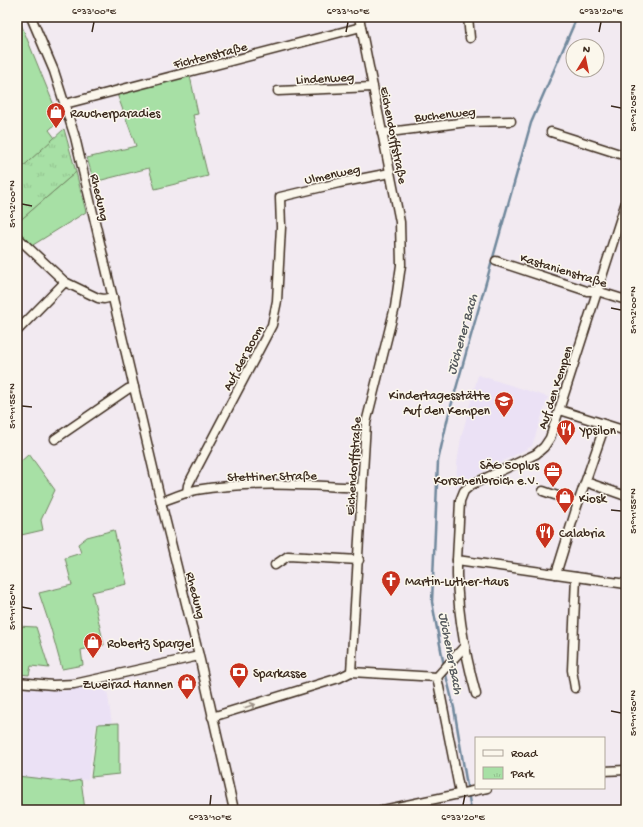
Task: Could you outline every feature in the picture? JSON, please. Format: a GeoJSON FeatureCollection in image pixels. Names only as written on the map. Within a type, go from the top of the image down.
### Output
{"type":"FeatureCollection","features":[{"type":"Feature","properties":{"kind":"street","name":"Rhedung"},"geometry":{"type":"LineString","coordinates":[[30,17],[47,52],[75,137],[161,502],[200,656],[212,717],[234,810]]}},
{"type":"Feature","properties":{"kind":"street","name":"Eichendorffstraße"},"geometry":{"type":"LineString","coordinates":[[351,672],[366,423],[395,307],[401,265],[400,222],[359,17]]}},
{"type":"Feature","properties":{"kind":"street"},"geometry":{"type":"LineString","coordinates":[[468,17],[470,38]]}},
{"type":"Feature","properties":{"kind":"street","name":"Fichtenstraße"},"geometry":{"type":"LineString","coordinates":[[65,104],[361,27]]}},
{"type":"Feature","properties":{"kind":"street","name":"Lindenweg"},"geometry":{"type":"LineString","coordinates":[[278,91],[373,87]]}},
{"type":"Feature","properties":{"kind":"street","name":"Buchenweg"},"geometry":{"type":"LineString","coordinates":[[382,133],[467,122],[511,121]]}},
{"type":"Feature","properties":{"kind":"street"},"geometry":{"type":"LineString","coordinates":[[551,132],[626,156]]}},
{"type":"Feature","properties":{"kind":"street","name":"Ulmenweg"},"geometry":{"type":"LineString","coordinates":[[280,197],[390,173]]}},
{"type":"Feature","properties":{"kind":"street","name":"Auf der Boom"},"geometry":{"type":"LineString","coordinates":[[187,494],[188,485],[272,325],[277,301],[281,227],[280,197]]}},
{"type":"Feature","properties":{"kind":"street","name":"Auf den Kempen"},"geometry":{"type":"LineString","coordinates":[[476,694],[464,647],[457,592],[460,501],[464,491],[471,485],[527,459],[542,450],[550,438],[626,202]]}},
{"type":"Feature","properties":{"kind":"street"},"geometry":{"type":"LineString","coordinates":[[17,237],[65,282],[98,298],[104,299],[113,297]]}},
{"type":"Feature","properties":{"kind":"street","name":"Kastanienstraße"},"geometry":{"type":"LineString","coordinates":[[496,261],[587,291],[597,291],[626,300]]}},
{"type":"Feature","properties":{"kind":"street"},"geometry":{"type":"LineString","coordinates":[[17,331],[65,282]]}},
{"type":"Feature","properties":{"kind":"street"},"geometry":{"type":"LineString","coordinates":[[55,439],[128,389],[134,387]]}},
{"type":"Feature","properties":{"kind":"street"},"geometry":{"type":"LineString","coordinates":[[560,410],[626,431]]}},
{"type":"Feature","properties":{"kind":"street"},"geometry":{"type":"LineString","coordinates":[[556,574],[578,503],[605,425]]}},
{"type":"Feature","properties":{"kind":"street"},"geometry":{"type":"LineString","coordinates":[[586,482],[626,496]]}},
{"type":"Feature","properties":{"kind":"street","name":"Stettiner Straße"},"geometry":{"type":"LineString","coordinates":[[161,502],[195,490],[252,484],[362,488]]}},
{"type":"Feature","properties":{"kind":"street"},"geometry":{"type":"LineString","coordinates":[[543,491],[578,503]]}},
{"type":"Feature","properties":{"kind":"street"},"geometry":{"type":"LineString","coordinates":[[275,565],[288,556],[358,560]]}},
{"type":"Feature","properties":{"kind":"street"},"geometry":{"type":"LineString","coordinates":[[457,560],[626,584]]}},
{"type":"Feature","properties":{"kind":"street"},"geometry":{"type":"LineString","coordinates":[[575,688],[572,670],[576,577]]}},
{"type":"Feature","properties":{"kind":"street"},"geometry":{"type":"LineString","coordinates":[[212,717],[331,681],[351,672],[438,675],[464,647]]}},
{"type":"Feature","properties":{"kind":"street"},"geometry":{"type":"LineString","coordinates":[[17,682],[53,685],[74,684],[200,656]]}},
{"type":"Feature","properties":{"kind":"street"},"geometry":{"type":"LineString","coordinates":[[438,675],[462,793]]}},
{"type":"Feature","properties":{"kind":"street"},"geometry":{"type":"LineString","coordinates":[[605,771],[626,770]]}},
{"type":"Feature","properties":{"kind":"street"},"geometry":{"type":"LineString","coordinates":[[383,810],[482,789]]}},
{"type":"Feature","properties":{"kind":"shaded area","name":"Kindertagesstätte Auf den Kempen"},"geometry":{"type":"Polygon","coordinates":[[[478,375],[548,397],[532,446],[463,482],[456,489],[457,463],[461,438],[478,375]]]}},
{"type":"Feature","properties":{"kind":"shaded area"},"geometry":{"type":"Polygon","coordinates":[[[106,683],[112,724],[96,725],[88,779],[70,782],[17,776],[17,690],[31,689],[65,691],[106,683]]]}},
{"type":"Feature","properties":{"kind":"green space"},"geometry":{"type":"Polygon","coordinates":[[[21,24],[60,120],[49,130],[55,138],[17,172],[17,26],[21,24]]]}},
{"type":"Feature","properties":{"kind":"green space"},"geometry":{"type":"Polygon","coordinates":[[[190,76],[198,114],[193,115],[208,176],[155,189],[149,168],[94,182],[87,158],[136,146],[117,94],[190,76]]]}},
{"type":"Feature","properties":{"kind":"green space"},"geometry":{"type":"Polygon","coordinates":[[[64,129],[76,172],[17,223],[17,172],[64,129]]]}},
{"type":"Feature","properties":{"kind":"green space"},"geometry":{"type":"Polygon","coordinates":[[[76,172],[86,212],[33,245],[17,230],[17,223],[76,172]]]}},
{"type":"Feature","properties":{"kind":"green space"},"geometry":{"type":"Polygon","coordinates":[[[29,454],[55,490],[41,520],[43,530],[17,536],[17,465],[29,454]]]}},
{"type":"Feature","properties":{"kind":"green space"},"geometry":{"type":"Polygon","coordinates":[[[114,530],[127,584],[92,592],[104,645],[81,650],[83,665],[62,669],[39,593],[72,585],[65,558],[81,553],[78,544],[87,537],[114,530]]]}},
{"type":"Feature","properties":{"kind":"green space"},"geometry":{"type":"Polygon","coordinates":[[[17,626],[36,627],[49,668],[31,666],[29,675],[17,674],[17,626]]]}},
{"type":"Feature","properties":{"kind":"green space"},"geometry":{"type":"Polygon","coordinates":[[[119,723],[119,774],[91,777],[98,724],[119,723]]]}},
{"type":"Feature","properties":{"kind":"green space"},"geometry":{"type":"Polygon","coordinates":[[[17,776],[70,782],[81,780],[85,810],[17,805],[17,776]]]}},
{"type":"Feature","properties":{"kind":"waterway","name":"Jüchener Bach"},"geometry":{"type":"LineString","coordinates":[[444,666],[432,602],[438,461],[448,417],[531,123],[577,17]]}},
{"type":"Feature","properties":{"kind":"waterway","name":"Jüchener Bach"},"geometry":{"type":"LineString","coordinates":[[445,671],[454,708],[471,810]]}},
{"type":"Feature","properties":{"kind":"place","name":"Raucherparadies"},"geometry":{"type":"Point","coordinates":[56,129]}},
{"type":"Feature","properties":{"kind":"place","name":"Kindertagesstätte Auf den Kempen"},"geometry":{"type":"Point","coordinates":[504,418]}},
{"type":"Feature","properties":{"kind":"place","name":"Ypsilon"},"geometry":{"type":"Point","coordinates":[566,446]}},
{"type":"Feature","properties":{"kind":"place","name":"SÄG 50plus Korschenbroich e.V."},"geometry":{"type":"Point","coordinates":[553,488]}},
{"type":"Feature","properties":{"kind":"place","name":"Kiosk"},"geometry":{"type":"Point","coordinates":[565,514]}},
{"type":"Feature","properties":{"kind":"place","name":"Calabria"},"geometry":{"type":"Point","coordinates":[545,549]}},
{"type":"Feature","properties":{"kind":"place","name":"Martin-Luther-Haus"},"geometry":{"type":"Point","coordinates":[391,597]}},
{"type":"Feature","properties":{"kind":"place","name":"Robertz Spargel"},"geometry":{"type":"Point","coordinates":[93,659]}},
{"type":"Feature","properties":{"kind":"place","name":"Sparkasse"},"geometry":{"type":"Point","coordinates":[239,689]}},
{"type":"Feature","properties":{"kind":"place","name":"Zweirad Hannen"},"geometry":{"type":"Point","coordinates":[187,700]}}]}
